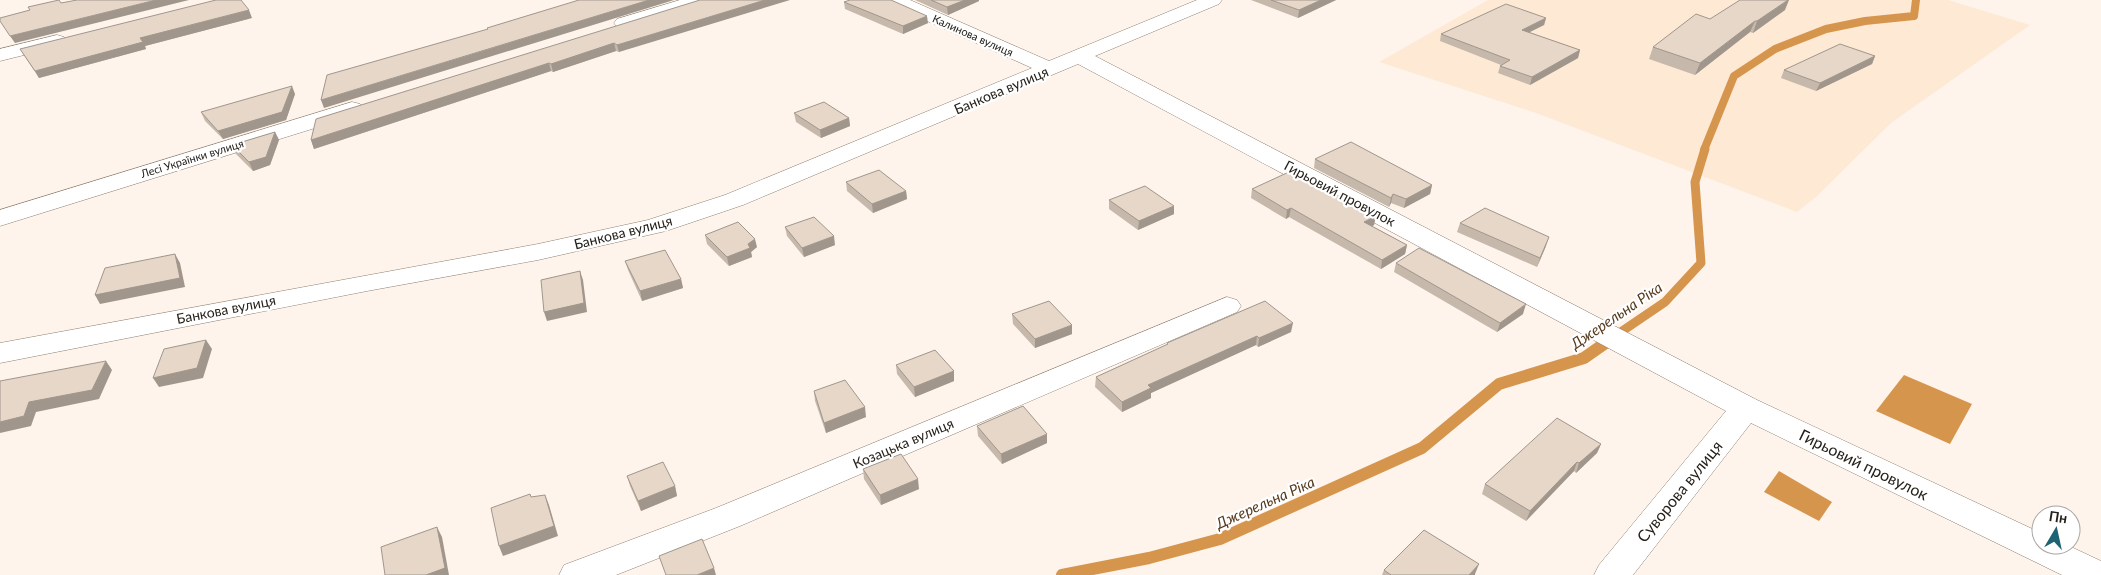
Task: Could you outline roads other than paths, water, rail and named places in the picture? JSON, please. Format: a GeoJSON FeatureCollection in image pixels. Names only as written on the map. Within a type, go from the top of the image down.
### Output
{"type":"FeatureCollection","features":[{"type":"Feature","properties":{"kind":"street"},"geometry":{"type":"LineString","coordinates":[[605,30],[699,0]]}},
{"type":"Feature","properties":{"kind":"street","name":"Калинова вулиця"},"geometry":{"type":"LineString","coordinates":[[895,0],[1050,69]]}},
{"type":"Feature","properties":{"kind":"street","name":"Банкова вулиця"},"geometry":{"type":"LineString","coordinates":[[0,353],[224,309],[581,243],[643,229],[711,209],[734,200],[1081,57],[1213,0]]}},
{"type":"Feature","properties":{"kind":"street"},"geometry":{"type":"LineString","coordinates":[[0,55],[76,36]]}},
{"type":"Feature","properties":{"kind":"street","name":"Гирьовий провулок"},"geometry":{"type":"LineString","coordinates":[[1081,57],[1746,408],[2096,575]]}},
{"type":"Feature","properties":{"kind":"street","name":"Лесі Українки вулиця"},"geometry":{"type":"LineString","coordinates":[[0,218],[368,103]]}},
{"type":"Feature","properties":{"kind":"street","name":"Козацька вулиця"},"geometry":{"type":"LineString","coordinates":[[577,575],[737,513],[1227,306]]}},
{"type":"Feature","properties":{"kind":"street","name":"Суворова вулиця"},"geometry":{"type":"LineString","coordinates":[[1612,575],[1746,408]]}},
{"type":"Feature","properties":{"kind":"waterway","name":"Джерельна Ріка"},"geometry":{"type":"LineString","coordinates":[[1704,150],[1734,76],[1775,49],[1826,29],[1865,21],[1914,16],[1916,0]]}},
{"type":"Feature","properties":{"kind":"waterway","name":"Джерельна Ріка"},"geometry":{"type":"LineString","coordinates":[[1612,338],[1665,302],[1701,263],[1695,182],[1705,149]]}},
{"type":"Feature","properties":{"kind":"waterway","name":"Джерельна Ріка"},"geometry":{"type":"LineString","coordinates":[[1062,575],[1149,558],[1220,539],[1422,448],[1499,384],[1584,358],[1614,337]]}}]}
